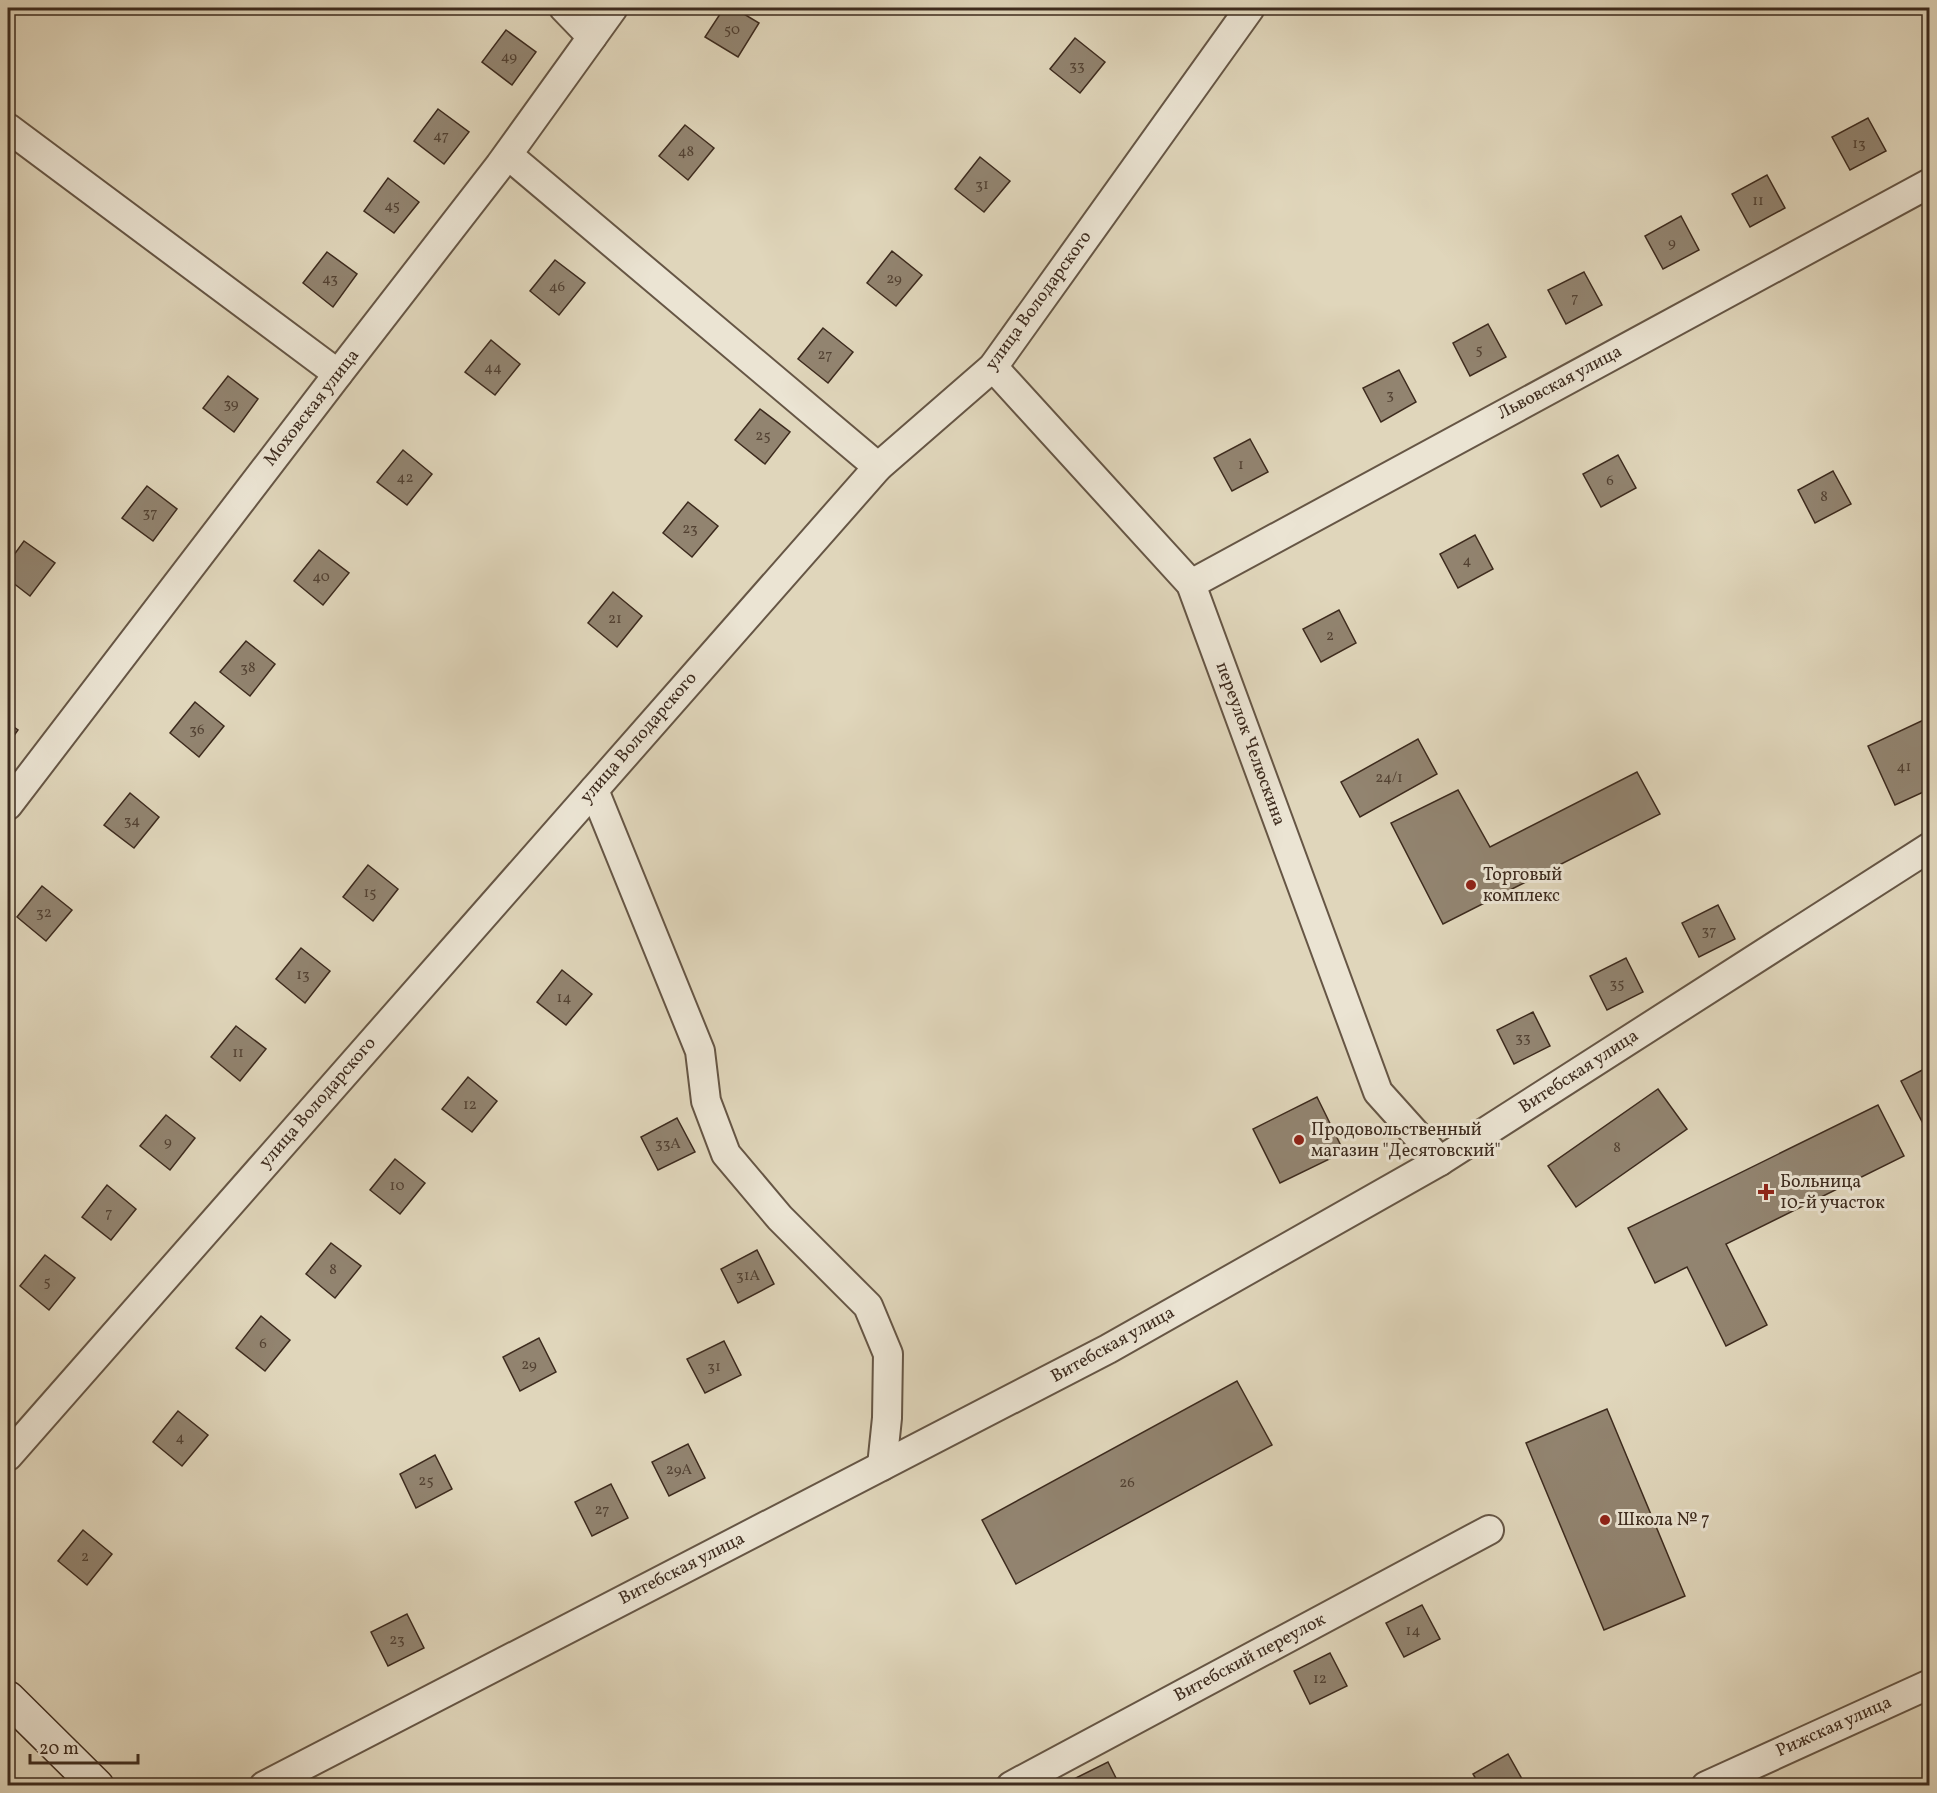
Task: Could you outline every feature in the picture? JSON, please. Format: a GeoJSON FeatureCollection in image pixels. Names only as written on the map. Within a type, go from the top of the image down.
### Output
{"type":"FeatureCollection","features":[{"type":"Feature","properties":{"kind":"street"},"geometry":{"type":"LineString","coordinates":[[564,8],[592,37]]}},
{"type":"Feature","properties":{"kind":"street","name":"Моховская улица"},"geometry":{"type":"LineString","coordinates":[[8,805],[508,155],[613,8]]}},
{"type":"Feature","properties":{"kind":"street","name":"улица Володарского"},"geometry":{"type":"LineString","coordinates":[[8,1455],[878,467],[993,367],[1250,8]]}},
{"type":"Feature","properties":{"kind":"street"},"geometry":{"type":"LineString","coordinates":[[8,128],[338,374]]}},
{"type":"Feature","properties":{"kind":"street"},"geometry":{"type":"LineString","coordinates":[[508,155],[878,467]]}},
{"type":"Feature","properties":{"kind":"street","name":"Львовская улица"},"geometry":{"type":"LineString","coordinates":[[1191,584],[1929,183]]}},
{"type":"Feature","properties":{"kind":"street","name":"переулок Челюскина"},"geometry":{"type":"LineString","coordinates":[[993,367],[1191,584],[1378,1092],[1440,1161]]}},
{"type":"Feature","properties":{"kind":"street"},"geometry":{"type":"LineString","coordinates":[[594,790],[700,1051],[706,1101],[726,1154],[780,1218],[868,1306],[888,1354],[887,1418],[882,1466]]}},
{"type":"Feature","properties":{"kind":"street","name":"Витебская улица"},"geometry":{"type":"LineString","coordinates":[[264,1785],[1108,1349],[1440,1161],[1929,847]]}},
{"type":"Feature","properties":{"kind":"street","name":"Витебский переулок"},"geometry":{"type":"LineString","coordinates":[[1011,1785],[1489,1530]]}},
{"type":"Feature","properties":{"kind":"street","name":"Рижская улица"},"geometry":{"type":"LineString","coordinates":[[1706,1785],[1929,1684]]}},
{"type":"Feature","properties":{"kind":"street"},"geometry":{"type":"LineString","coordinates":[[8,1698],[97,1785]]}},
{"type":"Feature","properties":{"kind":"building"},"geometry":{"type":"Polygon","coordinates":[[[724,8],[734,8],[759,23],[738,57],[705,37],[724,8]]]}},
{"type":"Feature","properties":{"kind":"building"},"geometry":{"type":"Polygon","coordinates":[[[506,30],[536,52],[512,85],[482,62],[506,30]]]}},
{"type":"Feature","properties":{"kind":"building"},"geometry":{"type":"Polygon","coordinates":[[[1075,38],[1105,62],[1080,93],[1050,69],[1075,38]]]}},
{"type":"Feature","properties":{"kind":"building"},"geometry":{"type":"Polygon","coordinates":[[[438,109],[469,132],[444,164],[414,141],[438,109]]]}},
{"type":"Feature","properties":{"kind":"building"},"geometry":{"type":"Polygon","coordinates":[[[1868,118],[1886,151],[1850,170],[1832,137],[1868,118]]]}},
{"type":"Feature","properties":{"kind":"building"},"geometry":{"type":"Polygon","coordinates":[[[685,125],[714,148],[688,180],[659,156],[685,125]]]}},
{"type":"Feature","properties":{"kind":"building"},"geometry":{"type":"Polygon","coordinates":[[[980,157],[1010,181],[984,212],[955,189],[980,157]]]}},
{"type":"Feature","properties":{"kind":"building"},"geometry":{"type":"Polygon","coordinates":[[[1767,175],[1785,208],[1750,227],[1732,194],[1767,175]]]}},
{"type":"Feature","properties":{"kind":"building"},"geometry":{"type":"Polygon","coordinates":[[[388,178],[419,202],[394,233],[364,211],[388,178]]]}},
{"type":"Feature","properties":{"kind":"building"},"geometry":{"type":"Polygon","coordinates":[[[1681,216],[1699,250],[1663,269],[1645,236],[1681,216]]]}},
{"type":"Feature","properties":{"kind":"building"},"geometry":{"type":"Polygon","coordinates":[[[892,251],[922,275],[896,306],[867,283],[892,251]]]}},
{"type":"Feature","properties":{"kind":"building"},"geometry":{"type":"Polygon","coordinates":[[[327,252],[357,274],[333,307],[303,283],[327,252]]]}},
{"type":"Feature","properties":{"kind":"building"},"geometry":{"type":"Polygon","coordinates":[[[555,260],[585,283],[559,315],[530,291],[555,260]]]}},
{"type":"Feature","properties":{"kind":"building"},"geometry":{"type":"Polygon","coordinates":[[[1584,272],[1602,305],[1566,324],[1548,290],[1584,272]]]}},
{"type":"Feature","properties":{"kind":"building"},"geometry":{"type":"Polygon","coordinates":[[[1488,324],[1506,357],[1470,376],[1453,343],[1488,324]]]}},
{"type":"Feature","properties":{"kind":"building"},"geometry":{"type":"Polygon","coordinates":[[[823,328],[853,352],[828,383],[798,359],[823,328]]]}},
{"type":"Feature","properties":{"kind":"building"},"geometry":{"type":"Polygon","coordinates":[[[491,340],[520,364],[495,395],[465,372],[491,340]]]}},
{"type":"Feature","properties":{"kind":"building"},"geometry":{"type":"Polygon","coordinates":[[[1399,370],[1416,402],[1381,422],[1363,388],[1399,370]]]}},
{"type":"Feature","properties":{"kind":"building"},"geometry":{"type":"Polygon","coordinates":[[[228,376],[258,399],[234,432],[203,408],[228,376]]]}},
{"type":"Feature","properties":{"kind":"building"},"geometry":{"type":"Polygon","coordinates":[[[760,409],[790,432],[765,464],[735,440],[760,409]]]}},
{"type":"Feature","properties":{"kind":"building"},"geometry":{"type":"Polygon","coordinates":[[[1250,439],[1268,472],[1232,491],[1214,458],[1250,439]]]}},
{"type":"Feature","properties":{"kind":"building"},"geometry":{"type":"Polygon","coordinates":[[[403,450],[432,474],[407,505],[377,482],[403,450]]]}},
{"type":"Feature","properties":{"kind":"building"},"geometry":{"type":"Polygon","coordinates":[[[1618,455],[1636,488],[1601,507],[1583,474],[1618,455]]]}},
{"type":"Feature","properties":{"kind":"building"},"geometry":{"type":"Polygon","coordinates":[[[1833,471],[1851,504],[1815,523],[1798,490],[1833,471]]]}},
{"type":"Feature","properties":{"kind":"building"},"geometry":{"type":"Polygon","coordinates":[[[147,486],[177,509],[153,541],[122,518],[147,486]]]}},
{"type":"Feature","properties":{"kind":"building"},"geometry":{"type":"Polygon","coordinates":[[[688,502],[718,526],[692,557],[663,533],[688,502]]]}},
{"type":"Feature","properties":{"kind":"building"},"geometry":{"type":"Polygon","coordinates":[[[1475,535],[1493,569],[1458,588],[1440,554],[1475,535]]]}},
{"type":"Feature","properties":{"kind":"building"},"geometry":{"type":"Polygon","coordinates":[[[24,541],[55,563],[30,596],[8,579],[8,563],[24,541]]]}},
{"type":"Feature","properties":{"kind":"building"},"geometry":{"type":"Polygon","coordinates":[[[319,550],[349,573],[323,605],[294,581],[319,550]]]}},
{"type":"Feature","properties":{"kind":"building"},"geometry":{"type":"Polygon","coordinates":[[[613,592],[642,616],[617,647],[588,623],[613,592]]]}},
{"type":"Feature","properties":{"kind":"building"},"geometry":{"type":"Polygon","coordinates":[[[1339,610],[1356,643],[1321,662],[1303,629],[1339,610]]]}},
{"type":"Feature","properties":{"kind":"building"},"geometry":{"type":"Polygon","coordinates":[[[246,641],[275,664],[250,696],[220,672],[246,641]]]}},
{"type":"Feature","properties":{"kind":"building"},"geometry":{"type":"Polygon","coordinates":[[[195,702],[224,726],[199,757],[170,733],[195,702]]]}},
{"type":"Feature","properties":{"kind":"building"},"geometry":{"type":"Polygon","coordinates":[[[1930,717],[1930,789],[1895,805],[1868,746],[1930,717]]]}},
{"type":"Feature","properties":{"kind":"building"},"geometry":{"type":"Polygon","coordinates":[[[8,723],[18,730],[8,744],[8,723]]]}},
{"type":"Feature","properties":{"kind":"building"},"geometry":{"type":"Polygon","coordinates":[[[1418,739],[1437,774],[1360,817],[1341,782],[1418,739]]]}},
{"type":"Feature","properties":{"kind":"building","name":"Торговый комплекс"},"geometry":{"type":"Polygon","coordinates":[[[1637,772],[1660,814],[1443,924],[1391,823],[1458,790],[1490,847],[1637,772]]]}},
{"type":"Feature","properties":{"kind":"building"},"geometry":{"type":"Polygon","coordinates":[[[130,793],[159,817],[134,848],[104,825],[130,793]]]}},
{"type":"Feature","properties":{"kind":"building"},"geometry":{"type":"Polygon","coordinates":[[[368,865],[398,889],[373,921],[343,897],[368,865]]]}},
{"type":"Feature","properties":{"kind":"building"},"geometry":{"type":"Polygon","coordinates":[[[42,886],[72,910],[46,941],[17,917],[42,886]]]}},
{"type":"Feature","properties":{"kind":"building"},"geometry":{"type":"Polygon","coordinates":[[[1718,905],[1735,939],[1699,957],[1682,923],[1718,905]]]}},
{"type":"Feature","properties":{"kind":"building"},"geometry":{"type":"Polygon","coordinates":[[[301,948],[330,971],[305,1003],[276,979],[301,948]]]}},
{"type":"Feature","properties":{"kind":"building"},"geometry":{"type":"Polygon","coordinates":[[[1626,958],[1643,992],[1607,1010],[1590,976],[1626,958]]]}},
{"type":"Feature","properties":{"kind":"building"},"geometry":{"type":"Polygon","coordinates":[[[562,970],[592,994],[566,1025],[537,1002],[562,970]]]}},
{"type":"Feature","properties":{"kind":"building"},"geometry":{"type":"Polygon","coordinates":[[[1533,1012],[1550,1046],[1514,1064],[1497,1030],[1533,1012]]]}},
{"type":"Feature","properties":{"kind":"building"},"geometry":{"type":"Polygon","coordinates":[[[236,1026],[266,1049],[240,1081],[211,1057],[236,1026]]]}},
{"type":"Feature","properties":{"kind":"building"},"geometry":{"type":"Polygon","coordinates":[[[1930,1066],[1930,1137],[1901,1081],[1930,1066]]]}},
{"type":"Feature","properties":{"kind":"building"},"geometry":{"type":"Polygon","coordinates":[[[468,1077],[497,1101],[472,1132],[442,1109],[468,1077]]]}},
{"type":"Feature","properties":{"kind":"building"},"geometry":{"type":"Polygon","coordinates":[[[1658,1089],[1687,1129],[1576,1207],[1548,1166],[1658,1089]]]}},
{"type":"Feature","properties":{"kind":"building","name":"Продовольственный магазин \"Деcятовский\""},"geometry":{"type":"Polygon","coordinates":[[[1317,1097],[1344,1152],[1280,1183],[1253,1129],[1317,1097]]]}},
{"type":"Feature","properties":{"kind":"building","name":"Больница 10-й участок"},"geometry":{"type":"Polygon","coordinates":[[[1878,1105],[1904,1156],[1726,1244],[1767,1325],[1726,1346],[1687,1267],[1655,1283],[1628,1228],[1878,1105]]]}},
{"type":"Feature","properties":{"kind":"building"},"geometry":{"type":"Polygon","coordinates":[[[166,1115],[195,1138],[170,1170],[140,1146],[166,1115]]]}},
{"type":"Feature","properties":{"kind":"building"},"geometry":{"type":"Polygon","coordinates":[[[677,1118],[695,1152],[658,1170],[641,1137],[677,1118]]]}},
{"type":"Feature","properties":{"kind":"building"},"geometry":{"type":"Polygon","coordinates":[[[395,1159],[425,1183],[400,1214],[370,1190],[395,1159]]]}},
{"type":"Feature","properties":{"kind":"building"},"geometry":{"type":"Polygon","coordinates":[[[107,1185],[136,1209],[111,1240],[82,1217],[107,1185]]]}},
{"type":"Feature","properties":{"kind":"building"},"geometry":{"type":"Polygon","coordinates":[[[331,1243],[361,1266],[335,1298],[306,1274],[331,1243]]]}},
{"type":"Feature","properties":{"kind":"building"},"geometry":{"type":"Polygon","coordinates":[[[757,1250],[774,1284],[738,1303],[721,1269],[757,1250]]]}},
{"type":"Feature","properties":{"kind":"building"},"geometry":{"type":"Polygon","coordinates":[[[45,1255],[75,1278],[49,1310],[20,1286],[45,1255]]]}},
{"type":"Feature","properties":{"kind":"building"},"geometry":{"type":"Polygon","coordinates":[[[261,1316],[290,1340],[265,1371],[236,1348],[261,1316]]]}},
{"type":"Feature","properties":{"kind":"building"},"geometry":{"type":"Polygon","coordinates":[[[539,1338],[556,1372],[520,1391],[503,1357],[539,1338]]]}},
{"type":"Feature","properties":{"kind":"building"},"geometry":{"type":"Polygon","coordinates":[[[724,1341],[741,1375],[705,1393],[687,1359],[724,1341]]]}},
{"type":"Feature","properties":{"kind":"building"},"geometry":{"type":"Polygon","coordinates":[[[1237,1381],[1272,1445],[1016,1584],[982,1520],[1237,1381]]]}},
{"type":"Feature","properties":{"kind":"building","name":"Школа № 7"},"geometry":{"type":"Polygon","coordinates":[[[1607,1409],[1685,1596],[1604,1630],[1526,1443],[1607,1409]]]}},
{"type":"Feature","properties":{"kind":"building"},"geometry":{"type":"Polygon","coordinates":[[[178,1411],[208,1435],[182,1466],[153,1442],[178,1411]]]}},
{"type":"Feature","properties":{"kind":"building"},"geometry":{"type":"Polygon","coordinates":[[[688,1444],[705,1478],[669,1496],[652,1462],[688,1444]]]}},
{"type":"Feature","properties":{"kind":"building"},"geometry":{"type":"Polygon","coordinates":[[[435,1455],[452,1489],[416,1508],[400,1474],[435,1455]]]}},
{"type":"Feature","properties":{"kind":"building"},"geometry":{"type":"Polygon","coordinates":[[[611,1484],[628,1518],[592,1536],[575,1502],[611,1484]]]}},
{"type":"Feature","properties":{"kind":"building"},"geometry":{"type":"Polygon","coordinates":[[[83,1530],[112,1554],[87,1585],[58,1561],[83,1530]]]}},
{"type":"Feature","properties":{"kind":"building"},"geometry":{"type":"Polygon","coordinates":[[[1422,1605],[1440,1639],[1404,1657],[1386,1623],[1422,1605]]]}},
{"type":"Feature","properties":{"kind":"building"},"geometry":{"type":"Polygon","coordinates":[[[407,1614],[424,1648],[388,1666],[371,1632],[407,1614]]]}},
{"type":"Feature","properties":{"kind":"building"},"geometry":{"type":"Polygon","coordinates":[[[1330,1653],[1347,1686],[1310,1704],[1294,1671],[1330,1653]]]}},
{"type":"Feature","properties":{"kind":"building"},"geometry":{"type":"Polygon","coordinates":[[[1508,1754],[1526,1786],[1480,1786],[1473,1774],[1508,1754]]]}},
{"type":"Feature","properties":{"kind":"building"},"geometry":{"type":"Polygon","coordinates":[[[1108,1762],[1120,1786],[1074,1786],[1072,1780],[1108,1762]]]}},
{"type":"Feature","properties":{"kind":"place","name":"Торговый комплекс"},"geometry":{"type":"Point","coordinates":[1471,885]}},
{"type":"Feature","properties":{"kind":"place","name":"Продовольственный магазин \"Деcятовский\""},"geometry":{"type":"Point","coordinates":[1299,1140]}},
{"type":"Feature","properties":{"kind":"place","name":"Больница 10-й участок"},"geometry":{"type":"Point","coordinates":[1766,1192]}},
{"type":"Feature","properties":{"kind":"place","name":"Школа № 7"},"geometry":{"type":"Point","coordinates":[1605,1520]}}]}
